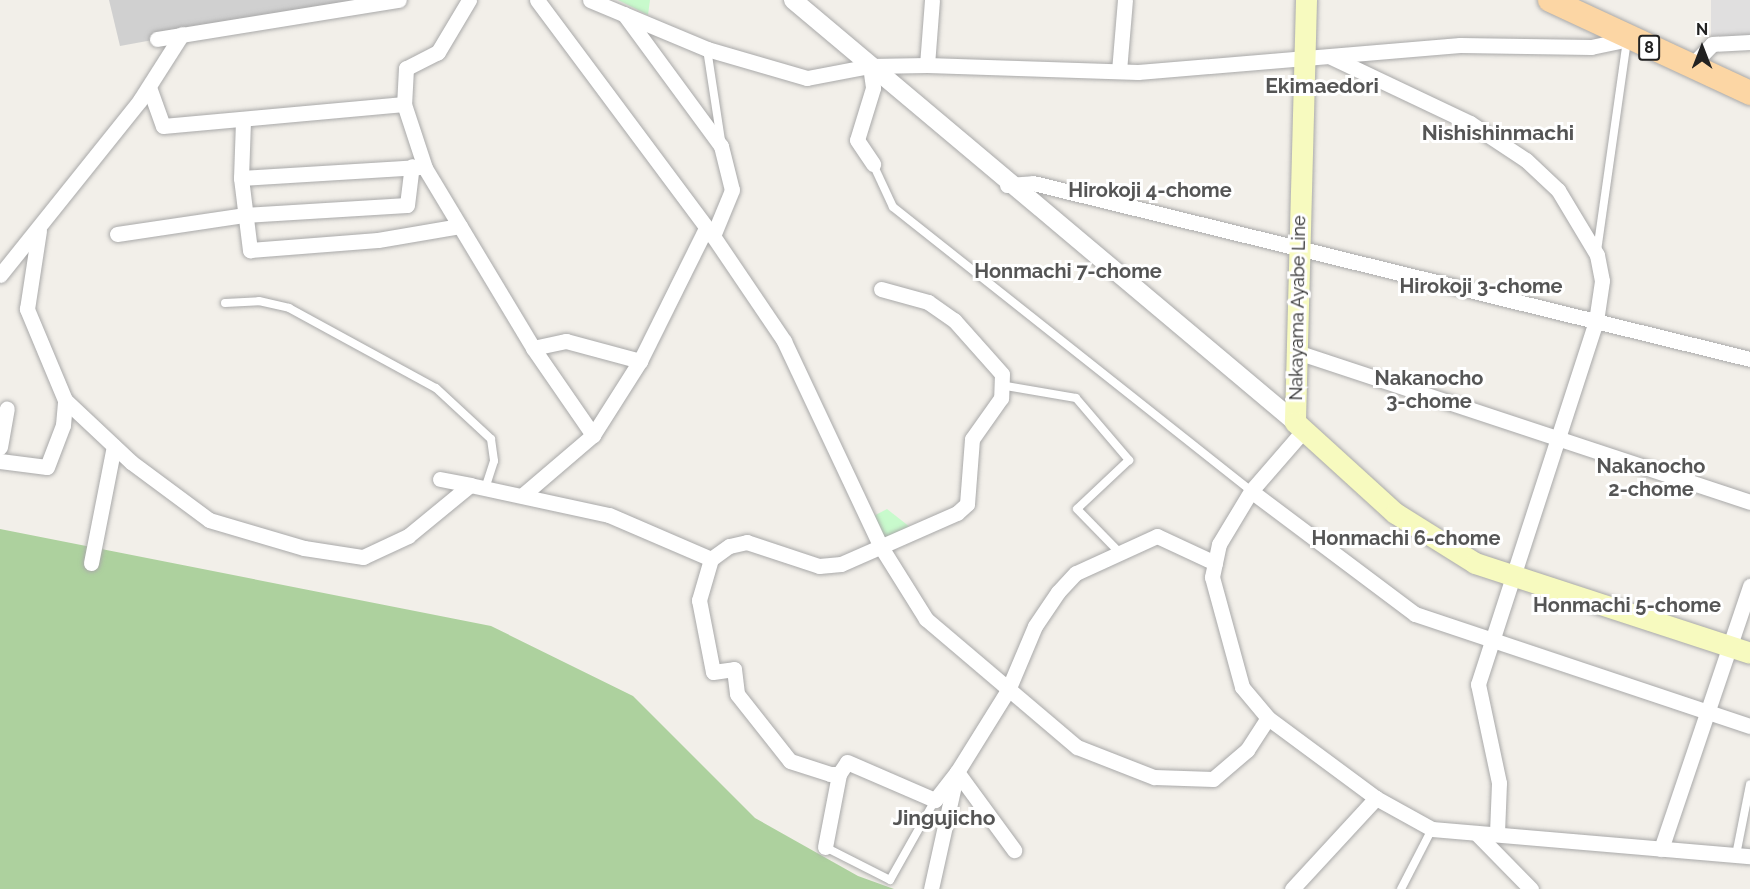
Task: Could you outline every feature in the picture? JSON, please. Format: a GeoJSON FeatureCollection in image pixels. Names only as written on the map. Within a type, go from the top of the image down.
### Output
{"type":"FeatureCollection","features":[{"type":"Feature","properties":{"kind":"main road","name":"Nakayama Ayabe Line"},"geometry":{"type":"LineString","coordinates":[[1299,426],[1297,352],[1306,0]]}},
{"type":"Feature","properties":{"kind":"main road","name":"8"},"geometry":{"type":"LineString","coordinates":[[1550,0],[1588,8],[1628,39],[1750,93]]}},
{"type":"Feature","properties":{"kind":"main road"},"geometry":{"type":"LineString","coordinates":[[1299,426],[1395,513],[1475,563],[1514,578],[1741,650]]}},
{"type":"Feature","properties":{"kind":"street"},"geometry":{"type":"LineString","coordinates":[[157,39],[399,0]]}},
{"type":"Feature","properties":{"kind":"street"},"geometry":{"type":"LineString","coordinates":[[469,0],[438,52],[406,68],[404,104],[418,167],[460,226],[533,348],[593,435]]}},
{"type":"Feature","properties":{"kind":"street"},"geometry":{"type":"LineString","coordinates":[[537,0],[710,232],[784,341],[881,547],[926,619],[1077,747],[1154,777],[1213,779],[1247,750],[1268,718]]}},
{"type":"Feature","properties":{"kind":"street"},"geometry":{"type":"LineString","coordinates":[[590,0],[707,49],[807,78],[870,66],[927,65],[1119,71],[1331,57],[1460,45],[1591,47],[1628,39]]}},
{"type":"Feature","properties":{"kind":"street"},"geometry":{"type":"LineString","coordinates":[[793,0],[1007,185],[1299,426],[1251,491],[1219,544],[1215,563],[1219,614],[1242,687],[1268,718],[1376,798],[1432,829],[1743,855]]}},
{"type":"Feature","properties":{"kind":"street"},"geometry":{"type":"LineString","coordinates":[[927,65],[932,0]]}},
{"type":"Feature","properties":{"kind":"street"},"geometry":{"type":"LineString","coordinates":[[1119,71],[1125,0]]}},
{"type":"Feature","properties":{"kind":"street"},"geometry":{"type":"LineString","coordinates":[[524,494],[593,435],[640,361],[732,190],[721,146],[624,14]]}},
{"type":"Feature","properties":{"kind":"street"},"geometry":{"type":"LineString","coordinates":[[0,275],[39,231],[148,87],[182,34]]}},
{"type":"Feature","properties":{"kind":"street"},"geometry":{"type":"LineString","coordinates":[[1691,66],[1712,44],[1750,42]]}},
{"type":"Feature","properties":{"kind":"street"},"geometry":{"type":"LineString","coordinates":[[1331,57],[1470,123],[1526,160],[1558,190],[1597,255],[1602,281],[1596,321],[1514,578],[1490,641],[1478,684],[1499,783],[1497,833]]}},
{"type":"Feature","properties":{"kind":"street"},"geometry":{"type":"LineString","coordinates":[[870,66],[873,88],[856,140],[873,164]]}},
{"type":"Feature","properties":{"kind":"street"},"geometry":{"type":"LineString","coordinates":[[148,87],[163,126],[243,121],[404,104]]}},
{"type":"Feature","properties":{"kind":"street"},"geometry":{"type":"LineString","coordinates":[[243,121],[241,178],[250,250],[378,240],[460,226]]}},
{"type":"Feature","properties":{"kind":"street"},"geometry":{"type":"LineString","coordinates":[[241,178],[418,167]]}},
{"type":"Feature","properties":{"kind":"street"},"geometry":{"type":"LineString","coordinates":[[117,234],[244,215],[407,206],[418,167]]}},
{"type":"Feature","properties":{"kind":"street"},"geometry":{"type":"LineString","coordinates":[[1007,185],[1034,183],[1299,249],[1457,283],[1596,321],[1750,359]]}},
{"type":"Feature","properties":{"kind":"street"},"geometry":{"type":"LineString","coordinates":[[39,231],[27,309],[65,400],[114,446],[209,520],[304,548],[363,557],[408,536],[478,485]]}},
{"type":"Feature","properties":{"kind":"street"},"geometry":{"type":"LineString","coordinates":[[839,774],[790,761],[737,694],[734,669],[713,672],[699,600],[711,559],[747,542],[819,566],[881,547],[967,504],[976,427],[1005,386],[1002,374],[954,320],[928,302],[881,289]]}},
{"type":"Feature","properties":{"kind":"street"},"geometry":{"type":"LineString","coordinates":[[533,348],[566,341],[640,361]]}},
{"type":"Feature","properties":{"kind":"street"},"geometry":{"type":"LineString","coordinates":[[1297,352],[1750,502]]}},
{"type":"Feature","properties":{"kind":"street"},"geometry":{"type":"LineString","coordinates":[[0,461],[47,466],[65,400]]}},
{"type":"Feature","properties":{"kind":"street"},"geometry":{"type":"LineString","coordinates":[[0,447],[7,409]]}},
{"type":"Feature","properties":{"kind":"street"},"geometry":{"type":"LineString","coordinates":[[91,563],[114,446]]}},
{"type":"Feature","properties":{"kind":"street"},"geometry":{"type":"LineString","coordinates":[[440,479],[524,494],[609,515],[711,559]]}},
{"type":"Feature","properties":{"kind":"street"},"geometry":{"type":"LineString","coordinates":[[1251,491],[1415,614],[1490,641],[1750,726]]}},
{"type":"Feature","properties":{"kind":"street"},"geometry":{"type":"LineString","coordinates":[[825,847],[839,774],[847,762],[935,800],[957,772],[1008,690],[1035,626],[1058,592],[1076,573],[1117,550],[1157,536],[1215,563]]}},
{"type":"Feature","properties":{"kind":"street"},"geometry":{"type":"LineString","coordinates":[[1661,849],[1707,713],[1741,650],[1750,586]]}},
{"type":"Feature","properties":{"kind":"street"},"geometry":{"type":"LineString","coordinates":[[957,772],[1014,850]]}},
{"type":"Feature","properties":{"kind":"street"},"geometry":{"type":"LineString","coordinates":[[931,889],[957,772]]}},
{"type":"Feature","properties":{"kind":"street"},"geometry":{"type":"LineString","coordinates":[[1292,889],[1376,798]]}},
{"type":"Feature","properties":{"kind":"street"},"geometry":{"type":"LineString","coordinates":[[1477,834],[1531,889]]}},
{"type":"Feature","properties":{"kind":"lane"},"geometry":{"type":"LineString","coordinates":[[1597,255],[1628,39]]}},
{"type":"Feature","properties":{"kind":"lane"},"geometry":{"type":"LineString","coordinates":[[707,49],[721,146]]}},
{"type":"Feature","properties":{"kind":"lane"},"geometry":{"type":"LineString","coordinates":[[873,164],[893,207],[1251,491]]}},
{"type":"Feature","properties":{"kind":"lane"},"geometry":{"type":"LineString","coordinates":[[225,303],[259,301],[289,308],[436,388],[491,439],[494,461],[478,485]]}},
{"type":"Feature","properties":{"kind":"lane"},"geometry":{"type":"LineString","coordinates":[[1005,386],[1076,398],[1129,460],[1077,509],[1117,550]]}},
{"type":"Feature","properties":{"kind":"lane"},"geometry":{"type":"LineString","coordinates":[[1743,855],[1750,784]]}},
{"type":"Feature","properties":{"kind":"lane"},"geometry":{"type":"LineString","coordinates":[[825,847],[890,880],[935,800]]}},
{"type":"Feature","properties":{"kind":"lane"},"geometry":{"type":"LineString","coordinates":[[1401,889],[1432,829]]}},
{"type":"Feature","properties":{"kind":"shaded area"},"geometry":{"type":"Polygon","coordinates":[[[109,0],[369,0],[120,46],[109,0]]]}},
{"type":"Feature","properties":{"kind":"shaded area"},"geometry":{"type":"Polygon","coordinates":[[[1711,0],[1750,0],[1750,36],[1711,36],[1711,0]]]}},
{"type":"Feature","properties":{"kind":"green space"},"geometry":{"type":"Polygon","coordinates":[[[618,0],[650,0],[648,15],[618,0]]]}},
{"type":"Feature","properties":{"kind":"green space"},"geometry":{"type":"Polygon","coordinates":[[[887,509],[915,531],[881,547],[868,519],[887,509]]]}},
{"type":"Feature","properties":{"kind":"green space"},"geometry":{"type":"Polygon","coordinates":[[[0,529],[491,626],[633,696],[755,818],[858,876],[894,889],[0,889],[0,529]]]}},
{"type":"Feature","properties":{"kind":"district","name":"Ekimaedori"},"geometry":{"type":"Point","coordinates":[1322,86]}},
{"type":"Feature","properties":{"kind":"district","name":"Nishishinmachi"},"geometry":{"type":"Point","coordinates":[1498,133]}},
{"type":"Feature","properties":{"kind":"district","name":"Hirokoji 4-chome"},"geometry":{"type":"Point","coordinates":[1150,190]}},
{"type":"Feature","properties":{"kind":"district","name":"Honmachi 7-chome"},"geometry":{"type":"Point","coordinates":[1068,271]}},
{"type":"Feature","properties":{"kind":"district","name":"Hirokoji 3-chome"},"geometry":{"type":"Point","coordinates":[1481,286]}},
{"type":"Feature","properties":{"kind":"district","name":"Nakanocho 3-chome"},"geometry":{"type":"Point","coordinates":[1429,390]}},
{"type":"Feature","properties":{"kind":"district","name":"Nakanocho 2-chome"},"geometry":{"type":"Point","coordinates":[1651,478]}},
{"type":"Feature","properties":{"kind":"district","name":"Honmachi 6-chome"},"geometry":{"type":"Point","coordinates":[1406,538]}},
{"type":"Feature","properties":{"kind":"district","name":"Honmachi 5-chome"},"geometry":{"type":"Point","coordinates":[1627,605]}},
{"type":"Feature","properties":{"kind":"district","name":"Jingujicho"},"geometry":{"type":"Point","coordinates":[944,818]}}]}
